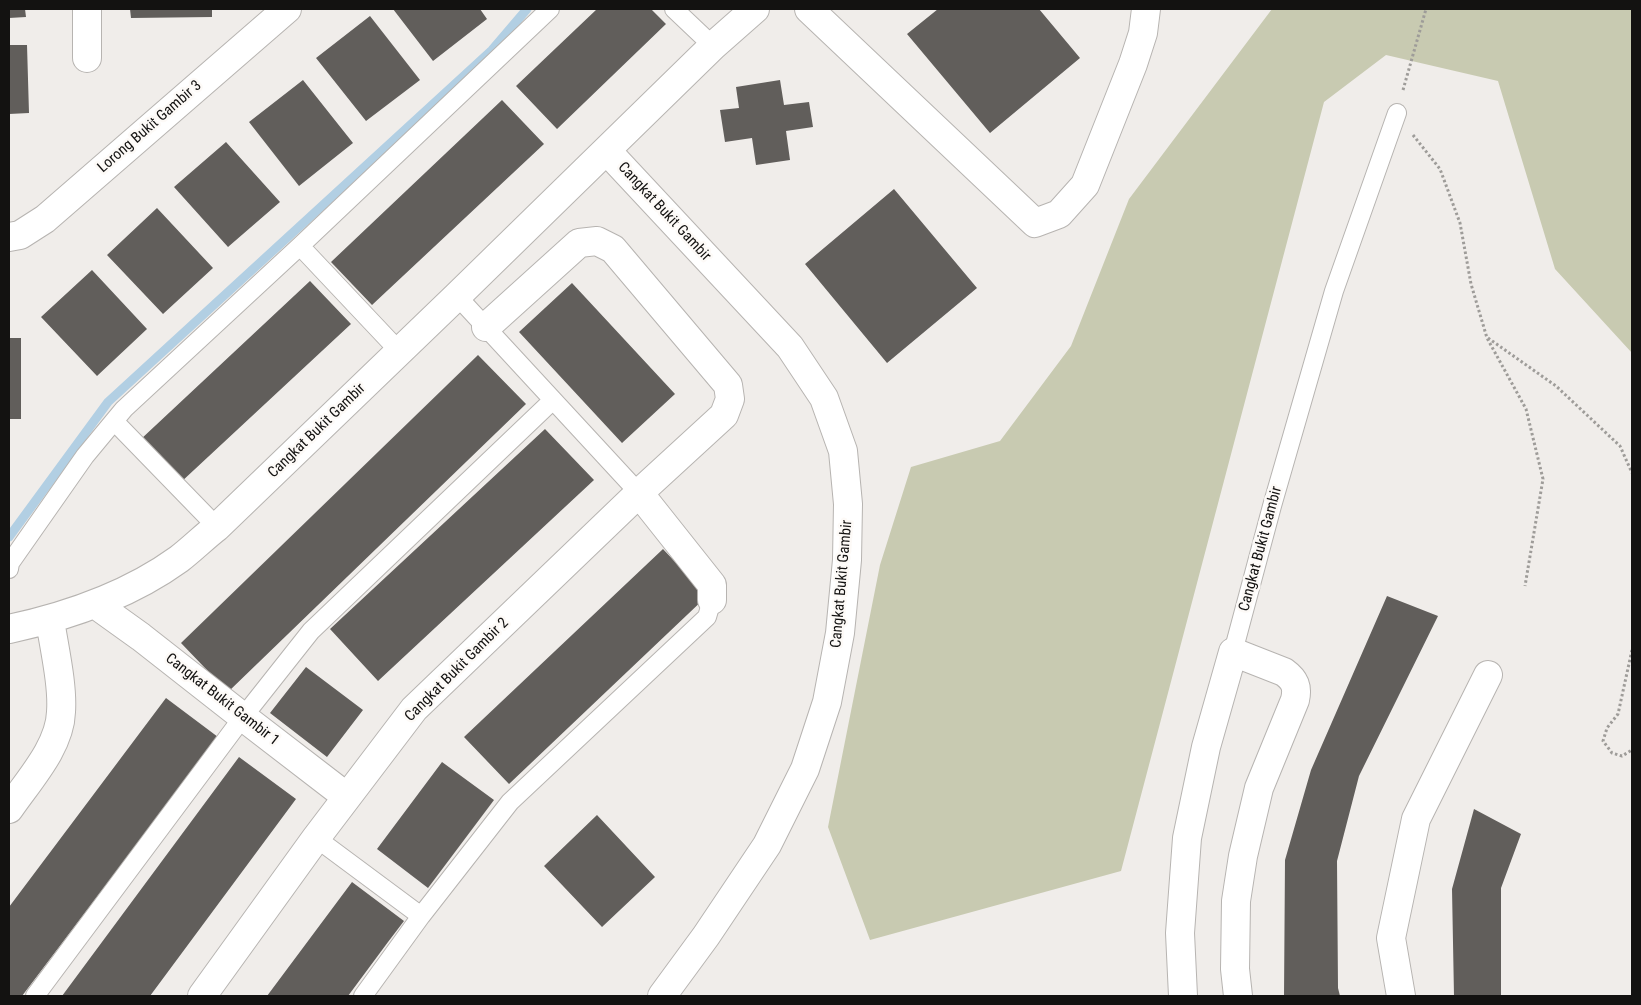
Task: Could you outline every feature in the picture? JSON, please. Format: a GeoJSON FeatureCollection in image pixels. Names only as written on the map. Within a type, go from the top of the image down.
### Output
{"type":"FeatureCollection","features":[{"type":"Feature","properties":{"kind":"street"},"geometry":{"type":"LineString","coordinates":[[87,9],[87,58]]}},
{"type":"Feature","properties":{"kind":"street","name":"Lorong Bukit Gambir 3"},"geometry":{"type":"LineString","coordinates":[[9,238],[20,235],[45,219],[287,9]]}},
{"type":"Feature","properties":{"kind":"street","name":"Cangkat Bukit Gambir"},"geometry":{"type":"LineString","coordinates":[[9,629],[50,620],[95,604],[137,584],[178,559],[217,527],[607,151],[713,46],[755,9]]}},
{"type":"Feature","properties":{"kind":"street"},"geometry":{"type":"LineString","coordinates":[[809,9],[1035,223],[1059,214],[1085,185],[1133,64],[1143,32],[1146,9]]}},
{"type":"Feature","properties":{"kind":"street","name":"Cangkat Bukit Gambir"},"geometry":{"type":"LineString","coordinates":[[607,151],[790,348],[824,398],[843,451],[848,504],[847,560],[840,633],[827,702],[805,769],[767,844],[706,936],[662,996]]}},
{"type":"Feature","properties":{"kind":"street","name":"Cangkat Bukit Gambir 2"},"geometry":{"type":"LineString","coordinates":[[202,996],[347,796],[414,709],[639,493],[724,415],[730,399],[728,384],[613,249],[597,241],[579,243],[486,327]]}},
{"type":"Feature","properties":{"kind":"street"},"geometry":{"type":"LineString","coordinates":[[639,493],[712,585],[712,600]]}},
{"type":"Feature","properties":{"kind":"street","name":"Cangkat Bukit Gambir 1"},"geometry":{"type":"LineString","coordinates":[[95,604],[141,637],[347,796]]}},
{"type":"Feature","properties":{"kind":"street"},"geometry":{"type":"LineString","coordinates":[[9,808],[48,753],[56,733],[61,712],[50,620]]}},
{"type":"Feature","properties":{"kind":"street"},"geometry":{"type":"LineString","coordinates":[[1233,652],[1284,672],[1296,683],[1297,692],[1259,788],[1243,856],[1236,901],[1235,968],[1238,996]]}},
{"type":"Feature","properties":{"kind":"street","name":"Cangkat Bukit Gambir"},"geometry":{"type":"LineString","coordinates":[[1183,996],[1180,933],[1188,838],[1206,747],[1233,652]]}},
{"type":"Feature","properties":{"kind":"street"},"geometry":{"type":"LineString","coordinates":[[1401,996],[1391,938],[1416,818],[1488,675]]}},
{"type":"Feature","properties":{"kind":"lane"},"geometry":{"type":"LineString","coordinates":[[9,569],[10,563],[85,456],[131,403],[550,9]]}},
{"type":"Feature","properties":{"kind":"lane"},"geometry":{"type":"LineString","coordinates":[[674,9],[713,46]]}},
{"type":"Feature","properties":{"kind":"lane","name":"Cangkat Bukit Gambir"},"geometry":{"type":"LineString","coordinates":[[1233,652],[1334,291],[1397,113]]}},
{"type":"Feature","properties":{"kind":"lane"},"geometry":{"type":"LineString","coordinates":[[300,246],[399,351]]}},
{"type":"Feature","properties":{"kind":"lane"},"geometry":{"type":"LineString","coordinates":[[457,296],[639,493]]}},
{"type":"Feature","properties":{"kind":"lane"},"geometry":{"type":"LineString","coordinates":[[34,996],[243,717],[312,631],[552,400]]}},
{"type":"Feature","properties":{"kind":"lane"},"geometry":{"type":"LineString","coordinates":[[114,422],[217,527]]}},
{"type":"Feature","properties":{"kind":"lane"},"geometry":{"type":"LineString","coordinates":[[362,996],[421,916],[510,802],[707,617],[712,600]]}},
{"type":"Feature","properties":{"kind":"lane"},"geometry":{"type":"LineString","coordinates":[[316,838],[421,916]]}},
{"type":"Feature","properties":{"kind":"path"},"geometry":{"type":"LineString","coordinates":[[1426,9],[1397,113],[1440,169],[1460,223],[1471,284],[1488,338],[1526,409],[1543,479],[1525,586]]}},
{"type":"Feature","properties":{"kind":"path"},"geometry":{"type":"LineString","coordinates":[[1488,338],[1556,386],[1620,446],[1632,473]]}},
{"type":"Feature","properties":{"kind":"path"},"geometry":{"type":"LineString","coordinates":[[1632,650],[1618,714],[1608,728],[1603,741],[1612,753],[1622,756],[1632,750]]}},
{"type":"Feature","properties":{"kind":"green space"},"geometry":{"type":"Polygon","coordinates":[[[1272,9],[1632,9],[1632,353],[1555,269],[1498,81],[1386,55],[1324,102],[1121,871],[870,940],[828,827],[880,565],[911,467],[1000,441],[1071,346],[1129,199],[1272,9]]]}},
{"type":"Feature","properties":{"kind":"building"},"geometry":{"type":"Polygon","coordinates":[[[9,9],[25,9],[26,17],[9,18],[9,9]]]}},
{"type":"Feature","properties":{"kind":"building"},"geometry":{"type":"Polygon","coordinates":[[[130,9],[212,9],[212,17],[131,18],[130,9]]]}},
{"type":"Feature","properties":{"kind":"building"},"geometry":{"type":"Polygon","coordinates":[[[393,9],[480,9],[487,19],[433,61],[393,9]]]}},
{"type":"Feature","properties":{"kind":"building"},"geometry":{"type":"Polygon","coordinates":[[[597,9],[651,9],[666,24],[557,129],[516,86],[597,9]]]}},
{"type":"Feature","properties":{"kind":"building"},"geometry":{"type":"Polygon","coordinates":[[[938,9],[1039,9],[1080,58],[990,133],[907,34],[938,9]]]}},
{"type":"Feature","properties":{"kind":"building"},"geometry":{"type":"Polygon","coordinates":[[[370,16],[420,80],[366,121],[316,58],[370,16]]]}},
{"type":"Feature","properties":{"kind":"building"},"geometry":{"type":"Polygon","coordinates":[[[9,45],[27,45],[29,113],[9,114],[9,45]]]}},
{"type":"Feature","properties":{"kind":"building"},"geometry":{"type":"Polygon","coordinates":[[[303,80],[353,143],[299,186],[249,122],[303,80]]]}},
{"type":"Feature","properties":{"kind":"building"},"geometry":{"type":"Polygon","coordinates":[[[780,80],[784,105],[809,102],[813,127],[786,131],[790,160],[756,165],[752,138],[725,142],[720,110],[739,108],[736,87],[780,80]]]}},
{"type":"Feature","properties":{"kind":"building"},"geometry":{"type":"Polygon","coordinates":[[[502,100],[544,144],[372,305],[331,262],[502,100]]]}},
{"type":"Feature","properties":{"kind":"building"},"geometry":{"type":"Polygon","coordinates":[[[226,142],[280,202],[228,247],[174,187],[226,142]]]}},
{"type":"Feature","properties":{"kind":"building"},"geometry":{"type":"Polygon","coordinates":[[[894,189],[977,288],[887,363],[805,264],[894,189]]]}},
{"type":"Feature","properties":{"kind":"building"},"geometry":{"type":"Polygon","coordinates":[[[157,208],[213,268],[163,314],[107,255],[157,208]]]}},
{"type":"Feature","properties":{"kind":"building"},"geometry":{"type":"Polygon","coordinates":[[[92,270],[147,329],[97,376],[41,317],[92,270]]]}},
{"type":"Feature","properties":{"kind":"building"},"geometry":{"type":"Polygon","coordinates":[[[310,281],[351,324],[180,483],[140,440],[310,281]]]}},
{"type":"Feature","properties":{"kind":"building"},"geometry":{"type":"Polygon","coordinates":[[[572,283],[675,394],[622,443],[519,332],[572,283]]]}},
{"type":"Feature","properties":{"kind":"building"},"geometry":{"type":"Polygon","coordinates":[[[9,338],[21,338],[21,419],[9,419],[9,338]]]}},
{"type":"Feature","properties":{"kind":"building"},"geometry":{"type":"Polygon","coordinates":[[[478,355],[526,404],[228,692],[181,643],[478,355]]]}},
{"type":"Feature","properties":{"kind":"building"},"geometry":{"type":"Polygon","coordinates":[[[545,429],[594,480],[378,681],[330,629],[545,429]]]}},
{"type":"Feature","properties":{"kind":"building"},"geometry":{"type":"Polygon","coordinates":[[[663,549],[707,596],[509,784],[464,737],[663,549]]]}},
{"type":"Feature","properties":{"kind":"building"},"geometry":{"type":"Polygon","coordinates":[[[1387,596],[1438,616],[1359,776],[1337,861],[1338,988],[1340,996],[1284,996],[1285,860],[1311,770],[1387,596]]]}},
{"type":"Feature","properties":{"kind":"building"},"geometry":{"type":"Polygon","coordinates":[[[306,667],[363,710],[327,757],[270,713],[306,667]]]}},
{"type":"Feature","properties":{"kind":"building"},"geometry":{"type":"Polygon","coordinates":[[[166,698],[218,737],[22,996],[9,996],[9,907],[166,698]]]}},
{"type":"Feature","properties":{"kind":"building"},"geometry":{"type":"Polygon","coordinates":[[[239,757],[296,799],[150,996],[62,996],[239,757]]]}},
{"type":"Feature","properties":{"kind":"building"},"geometry":{"type":"Polygon","coordinates":[[[442,762],[494,800],[428,888],[377,849],[442,762]]]}},
{"type":"Feature","properties":{"kind":"building"},"geometry":{"type":"Polygon","coordinates":[[[1474,809],[1521,834],[1501,888],[1501,996],[1454,996],[1452,889],[1474,809]]]}},
{"type":"Feature","properties":{"kind":"building"},"geometry":{"type":"Polygon","coordinates":[[[597,815],[655,877],[602,927],[544,866],[597,815]]]}},
{"type":"Feature","properties":{"kind":"building"},"geometry":{"type":"Polygon","coordinates":[[[352,882],[404,921],[348,996],[267,996],[352,882]]]}},
{"type":"Feature","properties":{"kind":"waterway"},"geometry":{"type":"LineString","coordinates":[[9,537],[108,402],[492,50],[527,9]]}}]}
